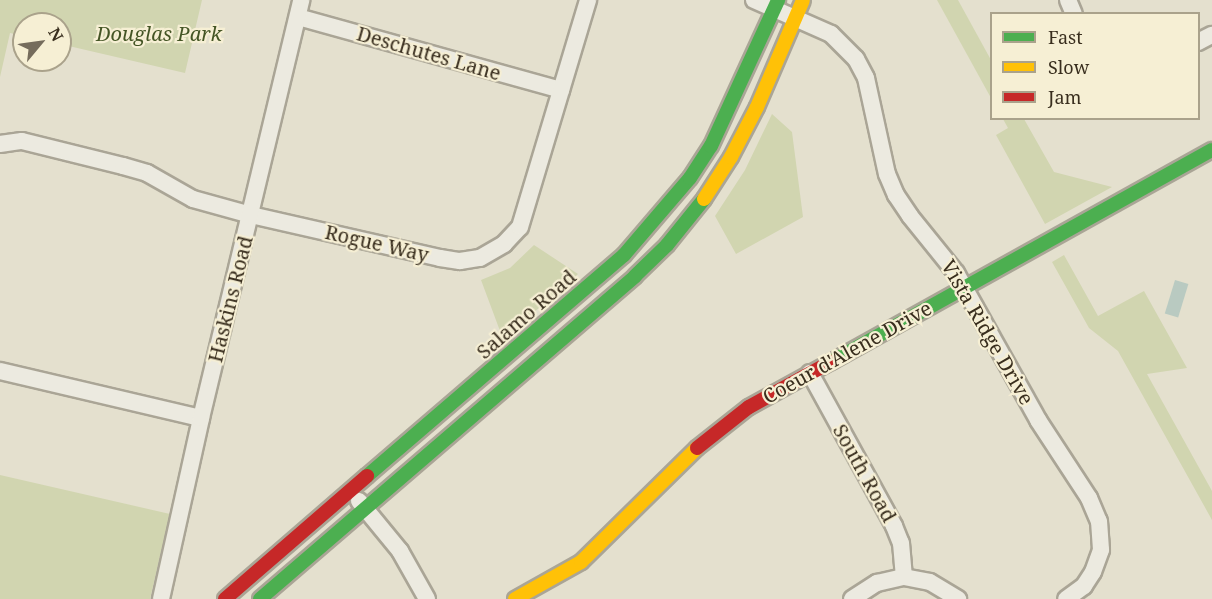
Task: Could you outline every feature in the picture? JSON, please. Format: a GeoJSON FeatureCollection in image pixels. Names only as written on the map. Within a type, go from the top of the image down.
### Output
{"type":"FeatureCollection","features":[{"type":"Feature","properties":{"kind":"main road"},"geometry":{"type":"LineString","coordinates":[[260,599],[626,284],[667,245],[724,169],[757,107],[803,0]]}},
{"type":"Feature","properties":{"kind":"main road","name":"Salamo Road"},"geometry":{"type":"LineString","coordinates":[[225,599],[624,255],[690,178],[719,131],[776,4]]}},
{"type":"Feature","properties":{"kind":"main road","name":"Coeur d'Alene Drive"},"geometry":{"type":"LineString","coordinates":[[515,599],[581,561],[711,435],[737,415],[1212,150]]}},
{"type":"Feature","properties":{"kind":"street","name":"Rogue Way"},"geometry":{"type":"LineString","coordinates":[[0,144],[22,141],[123,166],[147,174],[193,199],[251,215],[440,258],[460,261],[480,258],[504,244],[520,227],[552,127],[588,0]]}},
{"type":"Feature","properties":{"kind":"street","name":"Vista Ridge Drive"},"geometry":{"type":"LineString","coordinates":[[754,0],[776,4],[796,17],[831,33],[856,59],[866,78],[887,174],[896,195],[910,216],[947,258],[1038,420],[1089,498],[1099,521],[1102,541],[1099,560],[1084,586],[1066,599]]}},
{"type":"Feature","properties":{"kind":"street","name":"Deschutes Lane"},"geometry":{"type":"LineString","coordinates":[[299,8],[561,90]]}},
{"type":"Feature","properties":{"kind":"street","name":"Haskins Road"},"geometry":{"type":"LineString","coordinates":[[161,599],[201,418],[299,8]]}},
{"type":"Feature","properties":{"kind":"street"},"geometry":{"type":"LineString","coordinates":[[0,371],[201,418]]}},
{"type":"Feature","properties":{"kind":"street","name":"South Road"},"geometry":{"type":"LineString","coordinates":[[810,373],[894,526],[902,549],[904,577]]}},
{"type":"Feature","properties":{"kind":"street"},"geometry":{"type":"LineString","coordinates":[[350,491],[400,551],[427,599]]}},
{"type":"Feature","properties":{"kind":"street"},"geometry":{"type":"LineString","coordinates":[[852,599],[877,583],[904,577],[930,582],[958,599]]}},
{"type":"Feature","properties":{"kind":"green space","name":"Douglas Park"},"geometry":{"type":"Polygon","coordinates":[[[0,0],[202,0],[185,73],[72,47],[72,12],[12,12],[12,33],[10,33],[0,77],[0,0]]]}},
{"type":"Feature","properties":{"kind":"green space"},"geometry":{"type":"Polygon","coordinates":[[[937,0],[958,0],[990,58],[990,96],[937,0]]]}},
{"type":"Feature","properties":{"kind":"green space"},"geometry":{"type":"Polygon","coordinates":[[[772,114],[792,132],[803,217],[736,254],[715,216],[745,170],[772,114]]]}},
{"type":"Feature","properties":{"kind":"green space"},"geometry":{"type":"Polygon","coordinates":[[[1004,120],[1025,120],[1054,172],[1112,187],[1045,224],[996,135],[1008,128],[1004,120]]]}},
{"type":"Feature","properties":{"kind":"green space"},"geometry":{"type":"Polygon","coordinates":[[[534,245],[578,274],[503,339],[481,280],[510,268],[534,245]]]}},
{"type":"Feature","properties":{"kind":"green space"},"geometry":{"type":"Polygon","coordinates":[[[1064,255],[1098,316],[1144,291],[1187,368],[1147,374],[1212,491],[1212,520],[1118,351],[1089,328],[1052,262],[1064,255]]]}},
{"type":"Feature","properties":{"kind":"green space"},"geometry":{"type":"Polygon","coordinates":[[[0,475],[170,514],[150,599],[0,599],[0,475]]]}},
{"type":"Feature","properties":{"kind":"shaded area"},"geometry":{"type":"Polygon","coordinates":[[[1175,280],[1188,284],[1178,318],[1165,313],[1175,280]]]}},
{"type":"Feature","properties":{"kind":"traffic: fast"},"geometry":{"type":"LineString","coordinates":[[367,476],[624,255],[690,178],[711,146],[778,0]]}},
{"type":"Feature","properties":{"kind":"traffic: fast"},"geometry":{"type":"LineString","coordinates":[[831,362],[1212,150]]}},
{"type":"Feature","properties":{"kind":"traffic: fast"},"geometry":{"type":"LineString","coordinates":[[260,599],[635,276],[667,245],[704,199]]}},
{"type":"Feature","properties":{"kind":"traffic: slow"},"geometry":{"type":"LineString","coordinates":[[704,199],[731,157],[757,107],[803,0]]}},
{"type":"Feature","properties":{"kind":"traffic: slow"},"geometry":{"type":"LineString","coordinates":[[515,599],[581,562],[697,448]]}},
{"type":"Feature","properties":{"kind":"traffic: jam"},"geometry":{"type":"LineString","coordinates":[[697,448],[749,407],[831,362]]}},
{"type":"Feature","properties":{"kind":"traffic: jam"},"geometry":{"type":"LineString","coordinates":[[225,599],[367,476]]}}]}
